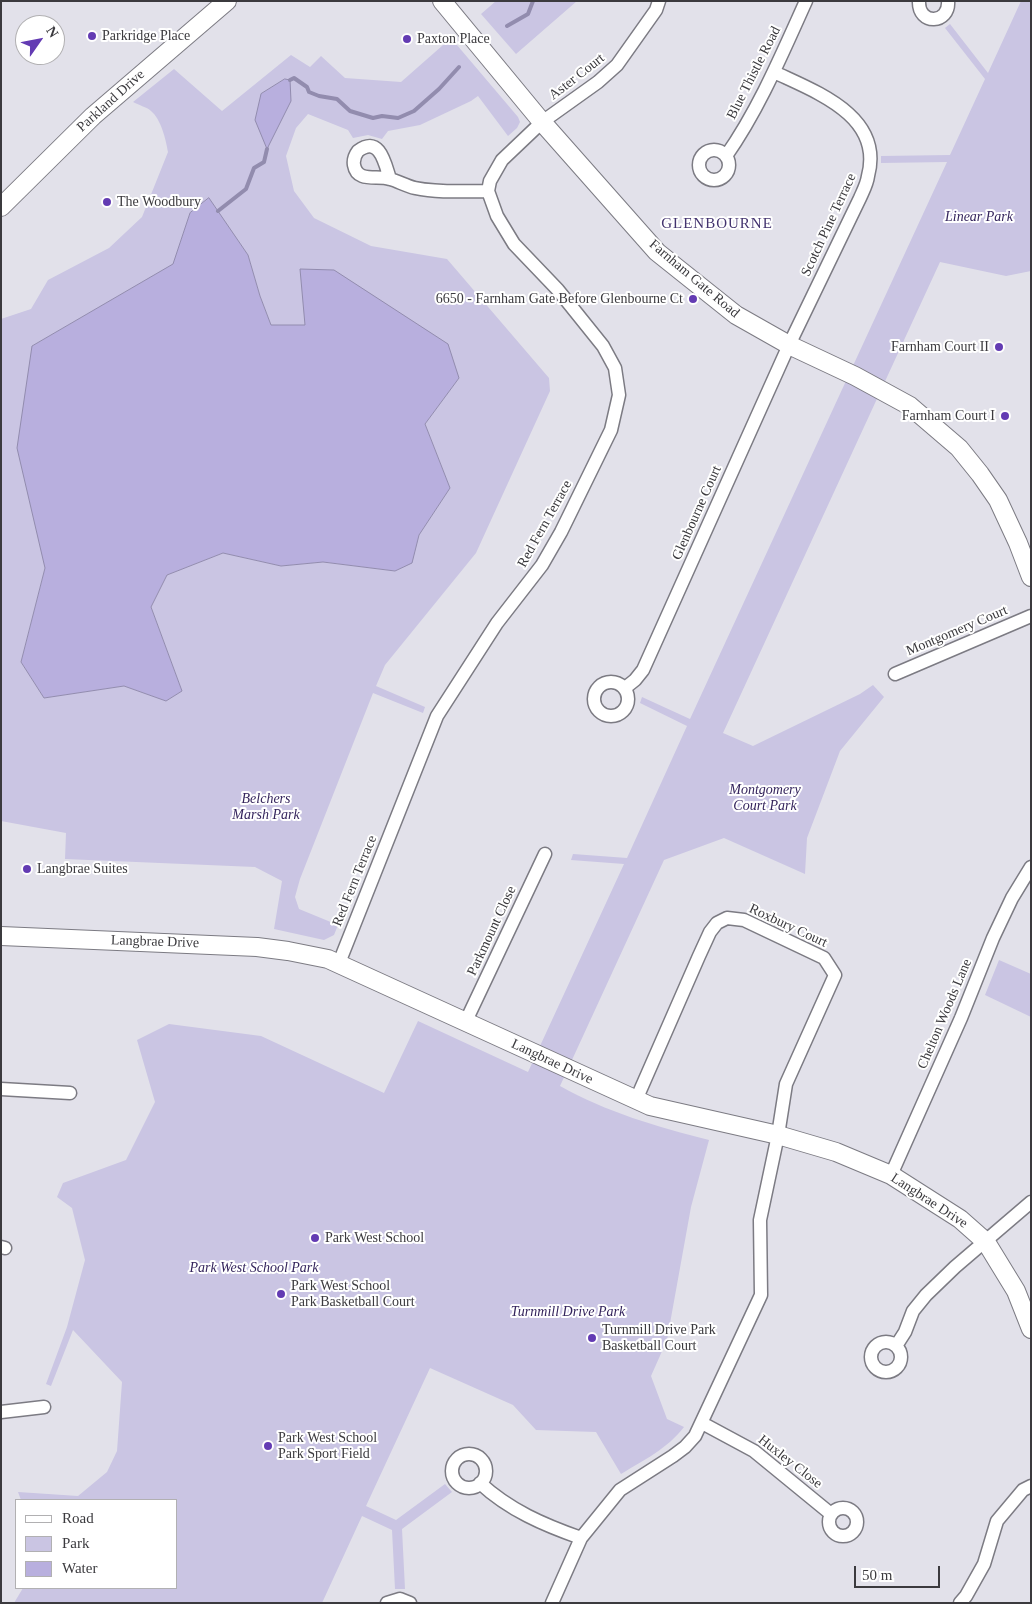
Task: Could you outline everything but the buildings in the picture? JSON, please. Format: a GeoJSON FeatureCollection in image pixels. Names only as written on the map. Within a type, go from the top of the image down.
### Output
{"type":"FeatureCollection","features":[{"type":"Feature","properties":{"kind":"street","name":"Parkland Drive"},"geometry":{"type":"LineString","coordinates":[[1,208],[92,116],[227,1]]}},
{"type":"Feature","properties":{"kind":"street","name":"Farnham Gate Road"},"geometry":{"type":"LineString","coordinates":[[442,1],[542,122],[657,252],[736,315],[789,345],[855,376],[910,406],[959,448],[998,500],[1031,577]]}},
{"type":"Feature","properties":{"kind":"street","name":"Aster Court"},"geometry":{"type":"LineString","coordinates":[[542,122],[598,82],[617,65],[652,16],[660,1]]}},
{"type":"Feature","properties":{"kind":"street","name":"Blue Thistle Road"},"geometry":{"type":"LineString","coordinates":[[726,156],[736,142],[774,72],[806,1]]}},
{"type":"Feature","properties":{"kind":"street"},"geometry":{"type":"LineString","coordinates":[[919,1],[920,11],[931,19],[937,19],[946,14],[948,1]]}},
{"type":"Feature","properties":{"kind":"street","name":"Scotch Pine Terrace"},"geometry":{"type":"LineString","coordinates":[[774,72],[826,97],[850,115],[861,128],[868,143],[870,159],[869,176],[860,198],[789,345]]}},
{"type":"Feature","properties":{"kind":"street"},"geometry":{"type":"LineString","coordinates":[[390,179],[414,188],[440,192],[488,191],[490,181],[502,160],[542,122]]}},
{"type":"Feature","properties":{"kind":"street","name":"Red Fern Terrace"},"geometry":{"type":"LineString","coordinates":[[339,963],[437,716],[497,623],[542,564],[561,532],[611,430],[619,394],[615,368],[603,346],[558,290],[514,244],[497,216],[488,191]]}},
{"type":"Feature","properties":{"kind":"street","name":"Glenbourne Court"},"geometry":{"type":"LineString","coordinates":[[625,688],[643,670],[789,345]]}},
{"type":"Feature","properties":{"kind":"street","name":"Montgomery Court"},"geometry":{"type":"LineString","coordinates":[[895,674],[1031,616]]}},
{"type":"Feature","properties":{"kind":"street","name":"Parkmount Close"},"geometry":{"type":"LineString","coordinates":[[466,1022],[545,854]]}},
{"type":"Feature","properties":{"kind":"street","name":"Chelton Woods Lane"},"geometry":{"type":"LineString","coordinates":[[891,1175],[961,1018],[993,938],[1012,898],[1031,867]]}},
{"type":"Feature","properties":{"kind":"street","name":"Roxbury Court"},"geometry":{"type":"LineString","coordinates":[[636,1100],[710,932],[717,923],[727,918],[744,920],[824,958],[835,975],[786,1084],[778,1135]]}},
{"type":"Feature","properties":{"kind":"street","name":"Langbrae Drive"},"geometry":{"type":"LineString","coordinates":[[1,936],[258,947],[288,951],[339,963],[650,1106],[778,1135],[836,1152],[891,1175],[960,1219],[986,1242],[1016,1291],[1031,1329]]}},
{"type":"Feature","properties":{"kind":"street"},"geometry":{"type":"LineString","coordinates":[[1,1089],[70,1093]]}},
{"type":"Feature","properties":{"kind":"street"},"geometry":{"type":"LineString","coordinates":[[552,1603],[581,1538],[620,1490],[685,1447],[695,1436],[702,1423],[761,1295],[760,1220],[778,1135]]}},
{"type":"Feature","properties":{"kind":"street"},"geometry":{"type":"LineString","coordinates":[[896,1346],[905,1332],[913,1311],[926,1295],[955,1267],[1031,1202]]}},
{"type":"Feature","properties":{"kind":"street"},"geometry":{"type":"LineString","coordinates":[[1,1412],[44,1407]]}},
{"type":"Feature","properties":{"kind":"street","name":"Huxley Close"},"geometry":{"type":"LineString","coordinates":[[702,1423],[754,1451],[831,1514]]}},
{"type":"Feature","properties":{"kind":"street"},"geometry":{"type":"LineString","coordinates":[[480,1483],[495,1497],[515,1509],[549,1527],[581,1538]]}},
{"type":"Feature","properties":{"kind":"street"},"geometry":{"type":"LineString","coordinates":[[960,1603],[984,1564],[997,1521],[1023,1490],[1031,1486]]}},
{"type":"Feature","properties":{"kind":"street"},"geometry":{"type":"LineString","coordinates":[[388,1603],[394,1599],[400,1599],[410,1603]]}},
{"type":"Feature","properties":{"kind":"green space"},"geometry":{"type":"Polygon","coordinates":[[[496,1],[577,1],[516,54],[481,14],[496,1]]]}},
{"type":"Feature","properties":{"kind":"green space"},"geometry":{"type":"Polygon","coordinates":[[[1021,1],[1031,1],[1031,271],[1006,276],[940,262],[723,733],[753,746],[860,694],[873,685],[884,697],[840,751],[807,838],[805,874],[724,838],[664,860],[560,1086],[596,1104],[633,1118],[709,1140],[691,1207],[667,1340],[651,1376],[667,1419],[684,1427],[663,1448],[621,1474],[596,1432],[536,1430],[513,1405],[430,1368],[366,1506],[396,1520],[445,1484],[452,1492],[402,1529],[405,1589],[395,1589],[392,1530],[362,1516],[322,1603],[14,1603],[22,1589],[178,1589],[178,1499],[21,1499],[18,1492],[78,1496],[107,1472],[117,1451],[122,1382],[73,1330],[51,1386],[46,1384],[67,1327],[85,1260],[72,1208],[57,1197],[63,1183],[126,1160],[155,1102],[137,1040],[169,1024],[261,1036],[384,1093],[418,1021],[528,1072],[624,864],[571,860],[573,854],[627,858],[687,726],[640,703],[642,697],[690,719],[947,162],[881,163],[881,156],[950,155],[985,79],[945,28],[950,24],[988,73],[1021,1]]]}},
{"type":"Feature","properties":{"kind":"green space","name":"Belchers Marsh Park"},"geometry":{"type":"Polygon","coordinates":[[[451,38],[518,117],[520,122],[517,128],[508,136],[478,96],[420,125],[388,131],[382,139],[368,135],[353,138],[348,130],[308,114],[296,128],[286,156],[294,191],[314,218],[371,246],[447,259],[549,378],[550,391],[476,553],[385,665],[376,686],[425,707],[423,713],[373,693],[300,879],[295,897],[299,909],[338,925],[334,935],[324,940],[274,929],[282,881],[255,867],[65,859],[66,833],[1,821],[1,319],[31,309],[48,280],[109,248],[142,217],[168,152],[158,119],[147,108],[133,102],[174,69],[222,111],[291,55],[310,67],[321,56],[345,78],[401,82],[451,38]],[[209,199],[190,213],[174,264],[32,346],[45,568],[21,662],[44,698],[124,686],[166,701],[182,691],[151,607],[167,575],[223,553],[281,566],[323,562],[395,571],[411,563],[419,535],[450,488],[425,424],[459,378],[305,325],[271,325],[248,255],[209,199]]]}},
{"type":"Feature","properties":{"kind":"green space"},"geometry":{"type":"Polygon","coordinates":[[[999,960],[1031,974],[1031,1017],[985,995],[999,960]]]}},
{"type":"Feature","properties":{"kind":"water"},"geometry":{"type":"Polygon","coordinates":[[[285,79],[290,80],[291,101],[267,149],[255,120],[261,94],[285,79]]]}},
{"type":"Feature","properties":{"kind":"water"},"geometry":{"type":"Polygon","coordinates":[[[209,198],[248,255],[271,325],[305,325],[300,269],[334,270],[448,344],[459,378],[425,424],[450,488],[419,535],[412,563],[395,571],[323,562],[281,566],[223,553],[167,575],[151,607],[182,691],[166,701],[124,686],[44,698],[21,662],[45,568],[17,448],[32,346],[173,264],[190,213],[209,198]]]}},
{"type":"Feature","properties":{"kind":"waterway"},"geometry":{"type":"LineString","coordinates":[[507,26],[528,14],[533,1]]}},
{"type":"Feature","properties":{"kind":"waterway"},"geometry":{"type":"LineString","coordinates":[[290,80],[294,78],[307,87],[309,92],[337,99],[350,111],[373,118],[382,116],[398,118],[414,111],[439,89],[459,67]]}},
{"type":"Feature","properties":{"kind":"waterway"},"geometry":{"type":"LineString","coordinates":[[218,211],[246,189],[254,168],[264,162],[267,149]]}},
{"type":"Feature","properties":{"kind":"place","name":"Parkridge Place"},"geometry":{"type":"Point","coordinates":[92,36]}},
{"type":"Feature","properties":{"kind":"place","name":"Paxton Place"},"geometry":{"type":"Point","coordinates":[407,39]}},
{"type":"Feature","properties":{"kind":"place","name":"The Woodbury"},"geometry":{"type":"Point","coordinates":[107,202]}},
{"type":"Feature","properties":{"kind":"place","name":"6650 - Farnham Gate Before Glenbourne Ct"},"geometry":{"type":"Point","coordinates":[693,299]}},
{"type":"Feature","properties":{"kind":"place","name":"Farnham Court II"},"geometry":{"type":"Point","coordinates":[999,347]}},
{"type":"Feature","properties":{"kind":"place","name":"Farnham Court I"},"geometry":{"type":"Point","coordinates":[1005,416]}},
{"type":"Feature","properties":{"kind":"place","name":"Langbrae Suites"},"geometry":{"type":"Point","coordinates":[27,869]}},
{"type":"Feature","properties":{"kind":"place","name":"Park West School"},"geometry":{"type":"Point","coordinates":[315,1238]}},
{"type":"Feature","properties":{"kind":"place","name":"Park West School Park Basketball Court"},"geometry":{"type":"Point","coordinates":[281,1294]}},
{"type":"Feature","properties":{"kind":"place","name":"Turnmill Drive Park Basketball Court"},"geometry":{"type":"Point","coordinates":[592,1338]}},
{"type":"Feature","properties":{"kind":"place","name":"Park West School Park Sport Field"},"geometry":{"type":"Point","coordinates":[268,1446]}},
{"type":"Feature","properties":{"kind":"district","name":"GLENBOURNE"},"geometry":{"type":"Point","coordinates":[717,224]}},
{"type":"Feature","properties":{"kind":"park label","name":"Linear Park"},"geometry":{"type":"Point","coordinates":[979,217]}},
{"type":"Feature","properties":{"kind":"park label","name":"Montgomery Court Park"},"geometry":{"type":"Point","coordinates":[765,798]}},
{"type":"Feature","properties":{"kind":"park label","name":"Park West School Park"},"geometry":{"type":"Point","coordinates":[254,1268]}},
{"type":"Feature","properties":{"kind":"park label","name":"Turnmill Drive Park"},"geometry":{"type":"Point","coordinates":[568,1312]}}]}
